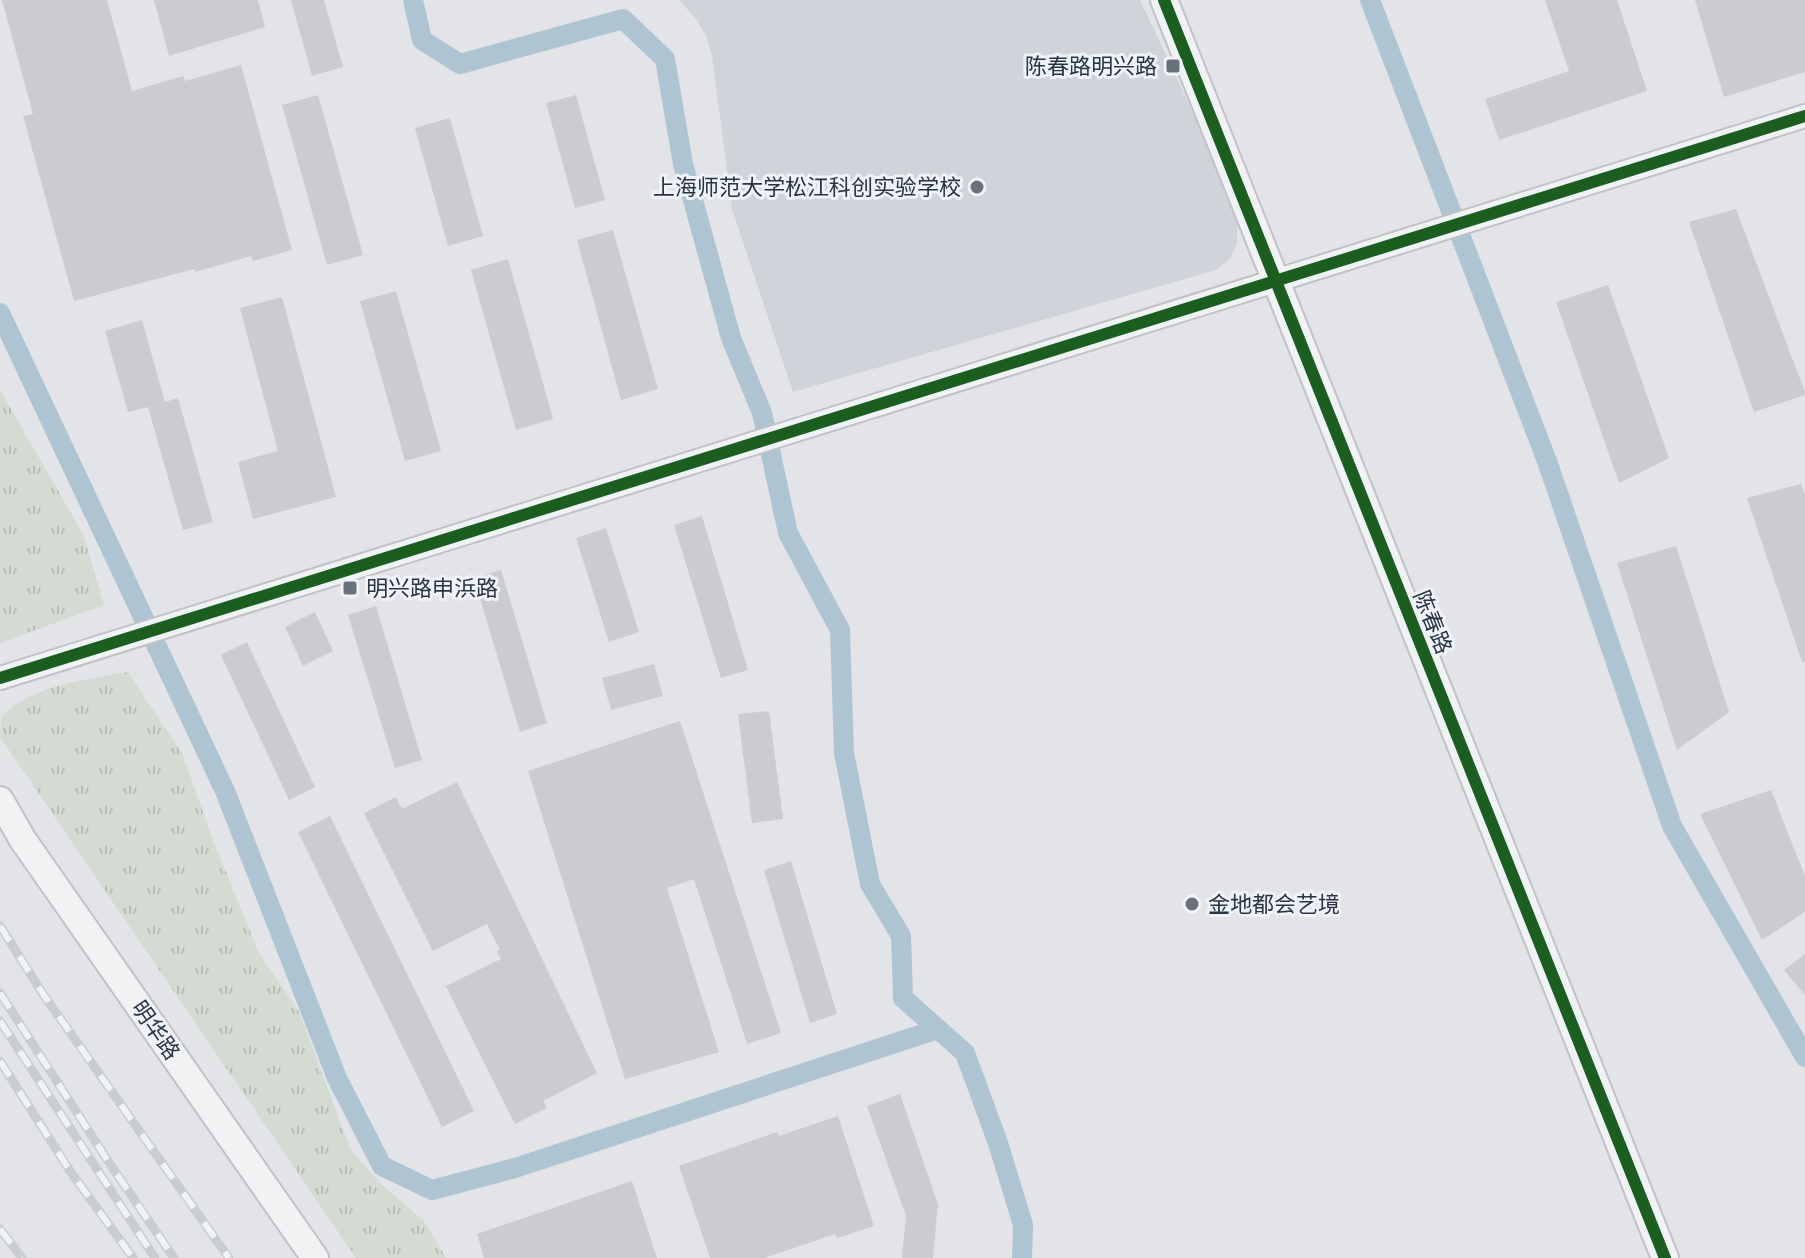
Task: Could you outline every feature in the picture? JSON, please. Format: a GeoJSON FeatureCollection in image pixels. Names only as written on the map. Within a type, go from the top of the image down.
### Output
{"type":"FeatureCollection","features":[{"type":"Feature","properties":{"kind":"street","name":"陈春路"},"geometry":{"type":"LineString","coordinates":[[1164,0],[1665,1258]]}},
{"type":"Feature","properties":{"kind":"street"},"geometry":{"type":"LineString","coordinates":[[0,678],[1805,116]]}},
{"type":"Feature","properties":{"kind":"street","name":"明华路"},"geometry":{"type":"LineString","coordinates":[[0,800],[23,840],[315,1258]]}},
{"type":"Feature","properties":{"kind":"shaded area","name":"上海师范大学松江科创实验学校"},"geometry":{"type":"Polygon","coordinates":[[[679,0],[1140,0],[1218,166],[1237,223],[1237,243],[1230,259],[1216,270],[793,392],[732,209],[712,56],[706,36],[696,19],[679,0]]]}},
{"type":"Feature","properties":{"kind":"green space"},"geometry":{"type":"Polygon","coordinates":[[[0,390],[84,536],[104,605],[0,643],[0,390]]]}},
{"type":"Feature","properties":{"kind":"green space"},"geometry":{"type":"Polygon","coordinates":[[[128,672],[183,755],[211,835],[259,953],[299,1012],[351,1150],[379,1182],[424,1221],[446,1258],[356,1258],[0,737],[2,715],[30,696],[78,681],[128,672]]]}},
{"type":"Feature","properties":{"kind":"building"},"geometry":{"type":"Polygon","coordinates":[[[2,0],[107,0],[132,91],[183,76],[185,81],[241,65],[292,250],[253,261],[251,256],[195,272],[194,269],[74,301],[23,116],[33,114],[2,0]]]}},
{"type":"Feature","properties":{"kind":"building"},"geometry":{"type":"Polygon","coordinates":[[[154,0],[258,0],[265,27],[169,56],[154,0]]]}},
{"type":"Feature","properties":{"kind":"building"},"geometry":{"type":"Polygon","coordinates":[[[291,0],[324,0],[343,67],[312,76],[291,0]]]}},
{"type":"Feature","properties":{"kind":"building"},"geometry":{"type":"Polygon","coordinates":[[[1545,0],[1617,0],[1647,91],[1499,140],[1485,99],[1569,71],[1545,0]]]}},
{"type":"Feature","properties":{"kind":"building"},"geometry":{"type":"Polygon","coordinates":[[[1695,0],[1805,0],[1805,72],[1724,97],[1695,0]]]}},
{"type":"Feature","properties":{"kind":"building"},"geometry":{"type":"Polygon","coordinates":[[[318,95],[363,255],[327,265],[282,105],[318,95]]]}},
{"type":"Feature","properties":{"kind":"building"},"geometry":{"type":"Polygon","coordinates":[[[576,95],[605,200],[575,208],[546,103],[576,95]]]}},
{"type":"Feature","properties":{"kind":"building"},"geometry":{"type":"Polygon","coordinates":[[[450,118],[483,236],[448,246],[415,128],[450,118]]]}},
{"type":"Feature","properties":{"kind":"building"},"geometry":{"type":"Polygon","coordinates":[[[1736,209],[1805,392],[1805,395],[1754,412],[1689,222],[1736,209]]]}},
{"type":"Feature","properties":{"kind":"building"},"geometry":{"type":"Polygon","coordinates":[[[613,230],[658,389],[621,400],[577,240],[613,230]]]}},
{"type":"Feature","properties":{"kind":"building"},"geometry":{"type":"Polygon","coordinates":[[[508,259],[553,419],[516,430],[471,270],[508,259]]]}},
{"type":"Feature","properties":{"kind":"building"},"geometry":{"type":"Polygon","coordinates":[[[1608,285],[1669,458],[1619,483],[1556,302],[1608,285]]]}},
{"type":"Feature","properties":{"kind":"building"},"geometry":{"type":"Polygon","coordinates":[[[396,291],[441,451],[405,461],[360,301],[396,291]]]}},
{"type":"Feature","properties":{"kind":"building"},"geometry":{"type":"Polygon","coordinates":[[[282,297],[336,497],[253,519],[238,462],[278,451],[240,308],[282,297]]]}},
{"type":"Feature","properties":{"kind":"building"},"geometry":{"type":"Polygon","coordinates":[[[142,320],[165,402],[178,398],[213,522],[183,530],[148,407],[128,412],[105,331],[142,320]]]}},
{"type":"Feature","properties":{"kind":"building"},"geometry":{"type":"Polygon","coordinates":[[[1801,484],[1805,495],[1805,662],[1802,662],[1747,498],[1801,484]]]}},
{"type":"Feature","properties":{"kind":"building"},"geometry":{"type":"Polygon","coordinates":[[[702,516],[748,670],[721,678],[674,525],[702,516]]]}},
{"type":"Feature","properties":{"kind":"building"},"geometry":{"type":"Polygon","coordinates":[[[606,528],[639,632],[609,642],[576,538],[606,528]]]}},
{"type":"Feature","properties":{"kind":"building"},"geometry":{"type":"Polygon","coordinates":[[[1676,546],[1729,712],[1677,750],[1617,563],[1676,546]]]}},
{"type":"Feature","properties":{"kind":"building"},"geometry":{"type":"Polygon","coordinates":[[[501,570],[547,723],[520,732],[474,578],[501,570]]]}},
{"type":"Feature","properties":{"kind":"building"},"geometry":{"type":"Polygon","coordinates":[[[376,606],[422,760],[395,768],[348,615],[376,606]]]}},
{"type":"Feature","properties":{"kind":"building"},"geometry":{"type":"Polygon","coordinates":[[[315,612],[333,651],[303,666],[285,627],[315,612]]]}},
{"type":"Feature","properties":{"kind":"building"},"geometry":{"type":"Polygon","coordinates":[[[247,642],[315,787],[289,800],[221,655],[247,642]]]}},
{"type":"Feature","properties":{"kind":"building"},"geometry":{"type":"Polygon","coordinates":[[[654,664],[663,696],[611,710],[602,678],[654,664]]]}},
{"type":"Feature","properties":{"kind":"building"},"geometry":{"type":"Polygon","coordinates":[[[769,711],[783,819],[752,823],[738,714],[769,711]]]}},
{"type":"Feature","properties":{"kind":"building"},"geometry":{"type":"Polygon","coordinates":[[[680,721],[781,1033],[747,1044],[694,879],[667,888],[719,1052],[625,1079],[528,771],[680,721]]]}},
{"type":"Feature","properties":{"kind":"building"},"geometry":{"type":"Polygon","coordinates":[[[457,782],[597,1073],[543,1101],[547,1108],[515,1124],[446,986],[501,959],[497,951],[500,950],[487,924],[433,951],[364,813],[396,797],[402,809],[457,782]]]}},
{"type":"Feature","properties":{"kind":"building"},"geometry":{"type":"Polygon","coordinates":[[[1771,790],[1805,876],[1805,912],[1762,940],[1700,814],[1771,790]]]}},
{"type":"Feature","properties":{"kind":"building"},"geometry":{"type":"Polygon","coordinates":[[[330,816],[474,1111],[442,1127],[298,832],[330,816]]]}},
{"type":"Feature","properties":{"kind":"building"},"geometry":{"type":"Polygon","coordinates":[[[791,861],[837,1014],[810,1023],[764,870],[791,861]]]}},
{"type":"Feature","properties":{"kind":"building"},"geometry":{"type":"Polygon","coordinates":[[[1805,954],[1805,995],[1784,970],[1805,954]]]}},
{"type":"Feature","properties":{"kind":"building"},"geometry":{"type":"Polygon","coordinates":[[[900,1094],[938,1204],[933,1258],[902,1258],[906,1216],[867,1106],[900,1094]]]}},
{"type":"Feature","properties":{"kind":"building"},"geometry":{"type":"Polygon","coordinates":[[[838,1116],[874,1226],[837,1238],[835,1234],[764,1258],[710,1258],[679,1166],[777,1132],[779,1136],[838,1116]]]}},
{"type":"Feature","properties":{"kind":"building"},"geometry":{"type":"Polygon","coordinates":[[[632,1181],[657,1258],[484,1258],[477,1234],[632,1181]]]}},
{"type":"Feature","properties":{"kind":"waterway"},"geometry":{"type":"LineString","coordinates":[[413,0],[422,40],[460,64],[623,19],[665,59],[683,164],[731,338],[762,413],[788,533],[840,630],[844,753],[870,884],[901,936],[903,998],[965,1053],[998,1143],[1023,1225],[1022,1258]]}},
{"type":"Feature","properties":{"kind":"waterway"},"geometry":{"type":"LineString","coordinates":[[1370,0],[1547,461],[1672,826],[1805,1057]]}},
{"type":"Feature","properties":{"kind":"waterway"},"geometry":{"type":"LineString","coordinates":[[0,313],[225,791],[337,1078],[382,1166],[432,1190],[515,1168],[938,1029]]}},
{"type":"Feature","properties":{"kind":"railway"},"geometry":{"type":"LineString","coordinates":[[0,926],[43,994],[229,1258]]}},
{"type":"Feature","properties":{"kind":"railway"},"geometry":{"type":"LineString","coordinates":[[0,993],[174,1258]]}},
{"type":"Feature","properties":{"kind":"railway"},"geometry":{"type":"LineString","coordinates":[[0,1021],[155,1258]]}},
{"type":"Feature","properties":{"kind":"railway"},"geometry":{"type":"LineString","coordinates":[[0,1061],[70,1171],[133,1258]]}},
{"type":"Feature","properties":{"kind":"railway"},"geometry":{"type":"LineString","coordinates":[[0,1229],[22,1258]]}},
{"type":"Feature","properties":{"kind":"cycle path"},"geometry":{"type":"LineString","coordinates":[[1164,0],[1665,1258]]}},
{"type":"Feature","properties":{"kind":"cycle path"},"geometry":{"type":"LineString","coordinates":[[0,678],[1805,116]]}},
{"type":"Feature","properties":{"kind":"place","name":"陈春路明兴路"},"geometry":{"type":"Point","coordinates":[1173,66]}},
{"type":"Feature","properties":{"kind":"place","name":"上海师范大学松江科创实验学校"},"geometry":{"type":"Point","coordinates":[977,187]}},
{"type":"Feature","properties":{"kind":"place","name":"明兴路申浜路"},"geometry":{"type":"Point","coordinates":[350,588]}},
{"type":"Feature","properties":{"kind":"place","name":"金地都会艺境"},"geometry":{"type":"Point","coordinates":[1192,904]}}]}
